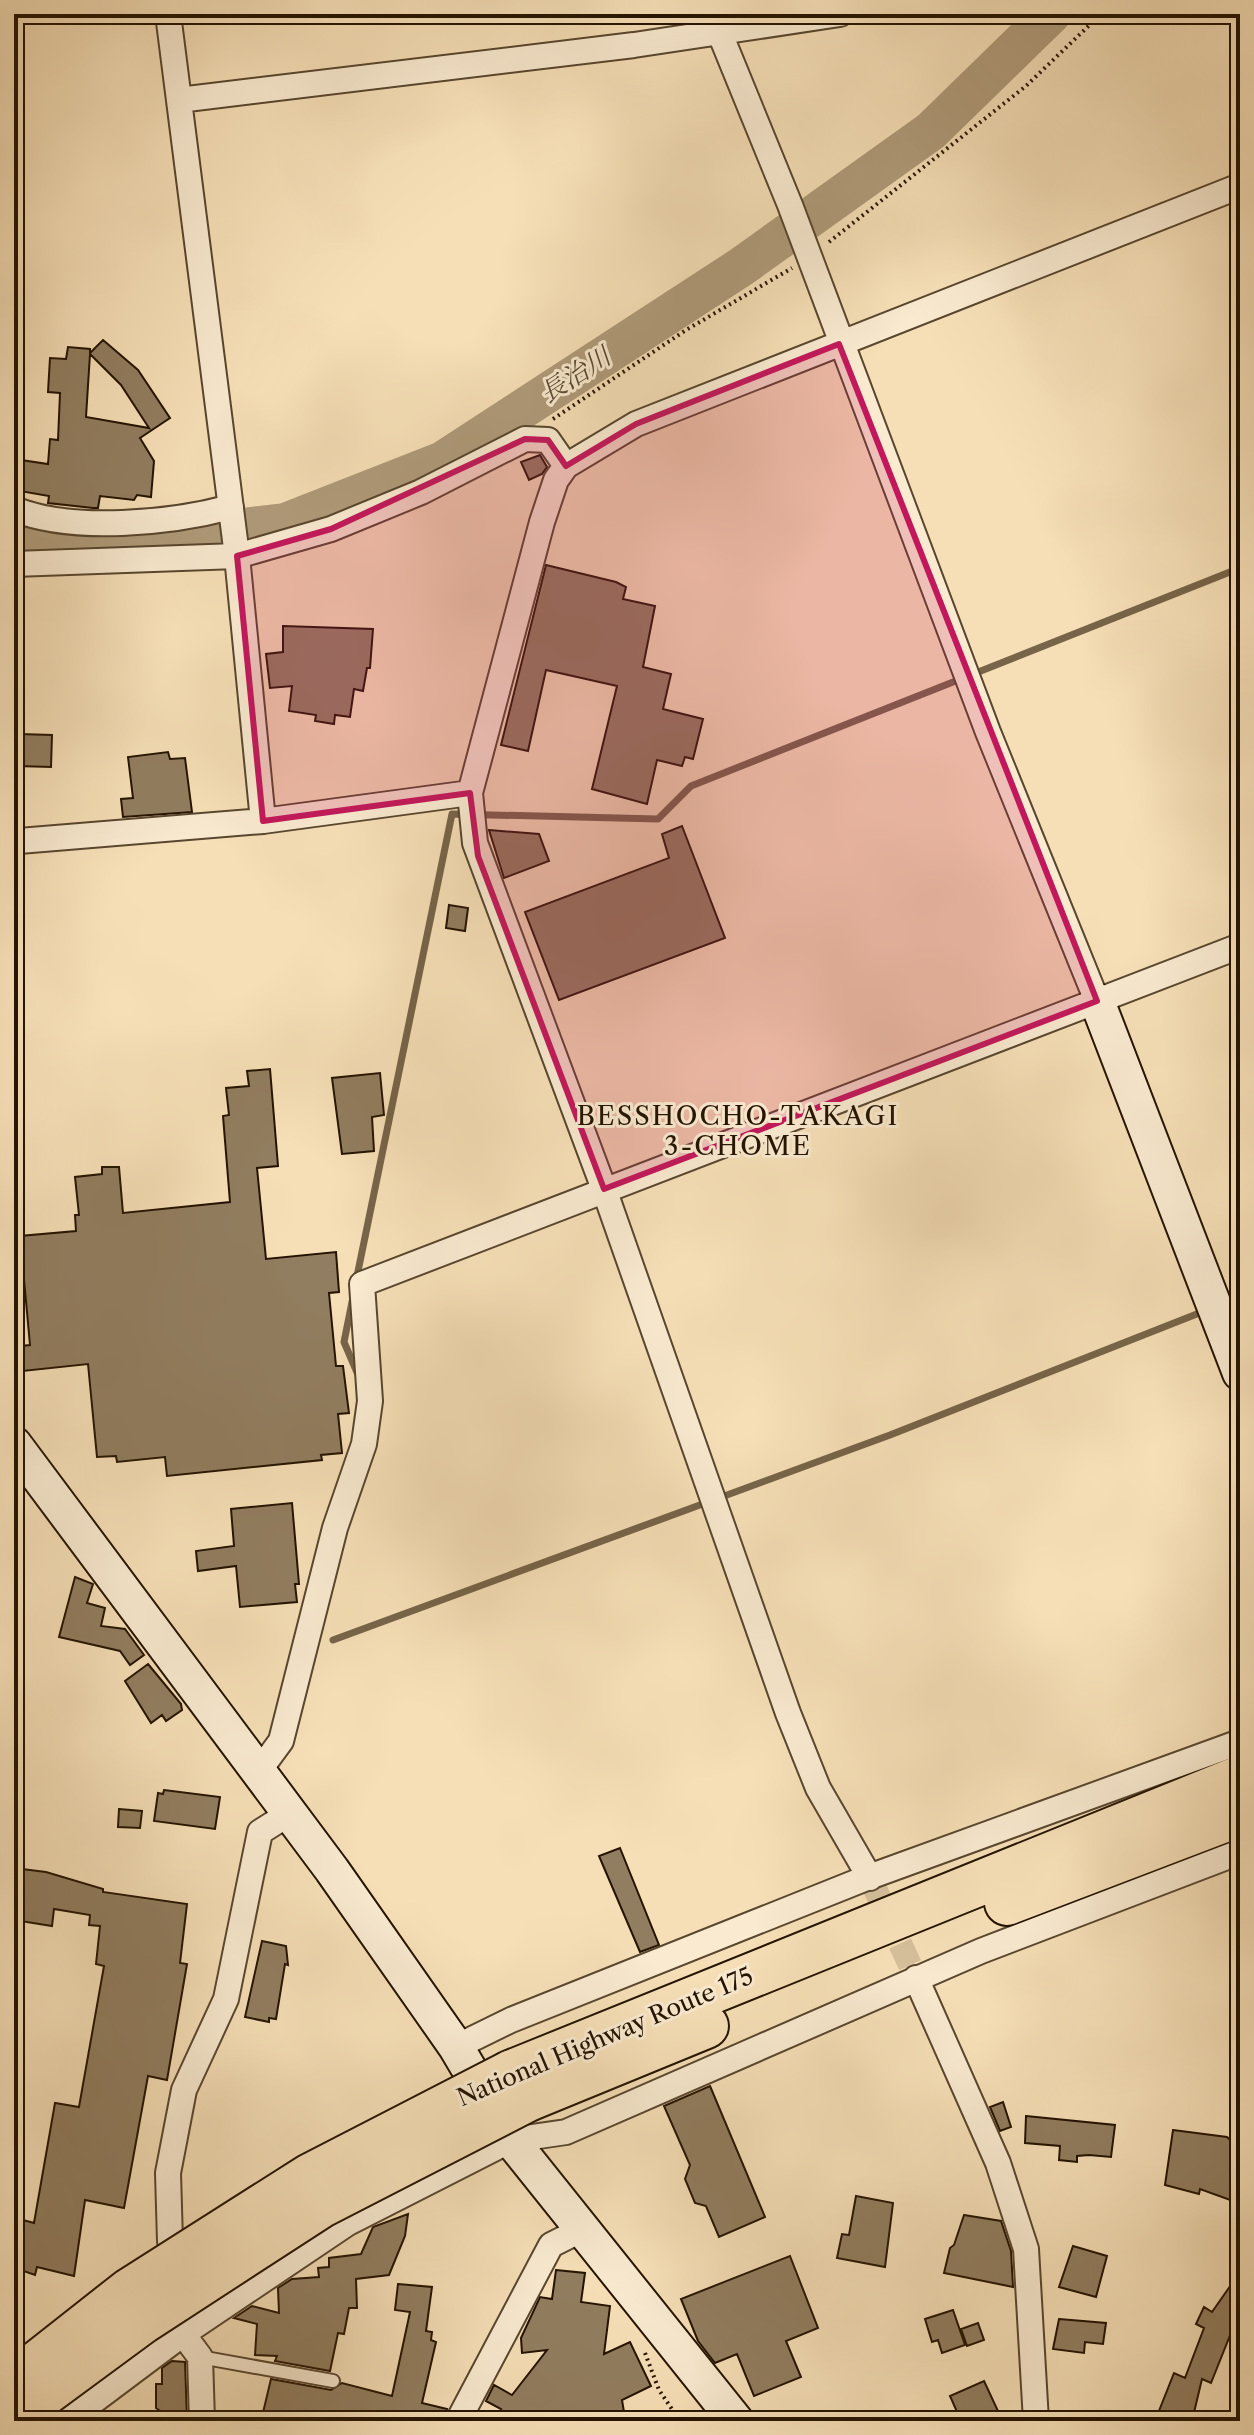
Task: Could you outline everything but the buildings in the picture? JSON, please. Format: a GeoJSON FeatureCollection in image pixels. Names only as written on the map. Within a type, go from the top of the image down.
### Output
{"type":"FeatureCollection","features":[{"type":"Feature","properties":{"kind":"highway","name":"National Highway Route 175"},"geometry":{"type":"LineString","coordinates":[[14,2381],[129,2291],[310,2176],[1240,1778]]}},
{"type":"Feature","properties":{"kind":"highway","name":"National Highway Route 175"},"geometry":{"type":"LineString","coordinates":[[14,2416],[143,2321],[320,2206],[519,2086],[1240,1814]]}},
{"type":"Feature","properties":{"kind":"street"},"geometry":{"type":"LineString","coordinates":[[168,14],[237,556],[263,821]]}},
{"type":"Feature","properties":{"kind":"street"},"geometry":{"type":"LineString","coordinates":[[179,100],[634,45],[715,22],[840,14]]}},
{"type":"Feature","properties":{"kind":"street"},"geometry":{"type":"LineString","coordinates":[[715,22],[790,205],[839,344],[1240,1373]]}},
{"type":"Feature","properties":{"kind":"street"},"geometry":{"type":"LineString","coordinates":[[870,1878],[818,1788],[788,1713],[604,1189],[478,856],[470,793],[542,522],[556,480],[566,466],[636,424],[1240,186]]}},
{"type":"Feature","properties":{"kind":"street"},"geometry":{"type":"LineString","coordinates":[[14,564],[237,556],[331,529],[421,492],[525,439],[548,440],[566,466]]}},
{"type":"Feature","properties":{"kind":"street"},"geometry":{"type":"LineString","coordinates":[[14,509],[61,519],[103,522],[191,518],[231,507]]}},
{"type":"Feature","properties":{"kind":"street"},"geometry":{"type":"LineString","coordinates":[[19,841],[263,821],[470,793]]}},
{"type":"Feature","properties":{"kind":"street"},"geometry":{"type":"LineString","coordinates":[[259,1771],[281,1741],[335,1528],[364,1444],[370,1401],[362,1284],[1240,946]]}},
{"type":"Feature","properties":{"kind":"street"},"geometry":{"type":"LineString","coordinates":[[14,1444],[259,1771],[287,1815],[332,1870],[456,2047],[511,2140],[736,2421]]}},
{"type":"Feature","properties":{"kind":"street"},"geometry":{"type":"LineString","coordinates":[[456,2047],[511,2020],[870,1878],[1240,1742]]}},
{"type":"Feature","properties":{"kind":"street"},"geometry":{"type":"LineString","coordinates":[[202,2421],[200,2357],[183,2334],[185,2312],[170,2241],[168,2173],[184,2090],[226,1999],[237,1963],[260,1832],[287,1815]]}},
{"type":"Feature","properties":{"kind":"street"},"geometry":{"type":"LineString","coordinates":[[67,2421],[183,2334],[348,2223],[511,2140],[566,2132],[916,1978],[1240,1852]]}},
{"type":"Feature","properties":{"kind":"street"},"geometry":{"type":"LineString","coordinates":[[916,1978],[998,2163],[1026,2249],[1036,2421]]}},
{"type":"Feature","properties":{"kind":"street"},"geometry":{"type":"LineString","coordinates":[[464,2419],[551,2245],[583,2229]]}},
{"type":"Feature","properties":{"kind":"lane"},"geometry":{"type":"LineString","coordinates":[[200,2357],[333,2381]]}},
{"type":"Feature","properties":{"kind":"path"},"geometry":{"type":"LineString","coordinates":[[641,2305],[635,2330],[659,2390],[680,2421]]}},
{"type":"Feature","properties":{"kind":"highlighted area"},"geometry":{"type":"Polygon","coordinates":[[[839,344],[1097,1001],[604,1189],[478,856],[470,793],[263,821],[237,556],[331,529],[525,439],[548,440],[566,466],[636,424],[839,344]]]}},
{"type":"Feature","properties":{"kind":"waterway","name":"長治川"},"geometry":{"type":"LineString","coordinates":[[14,535],[132,541],[285,523],[443,461],[741,267],[931,131],[1051,14]]}},
{"type":"Feature","properties":{"kind":"waterway"},"geometry":{"type":"LineString","coordinates":[[356,1281],[452,814],[658,819],[691,786],[1240,568]]}},
{"type":"Feature","properties":{"kind":"waterway"},"geometry":{"type":"LineString","coordinates":[[353,1297],[344,1342],[359,1377]]}},
{"type":"Feature","properties":{"kind":"waterway"},"geometry":{"type":"LineString","coordinates":[[1222,1304],[1240,1297]]}},
{"type":"Feature","properties":{"kind":"waterway"},"geometry":{"type":"LineString","coordinates":[[333,1640],[890,1435],[1207,1310]]}},
{"type":"Feature","properties":{"kind":"tunnel"},"geometry":{"type":"LineString","coordinates":[[870,1878],[916,1978]]}},
{"type":"Feature","properties":{"kind":"district","name":"BESSHOCHO-TAKAGI 3-CHOME"},"geometry":{"type":"Point","coordinates":[738,1131]}}]}
